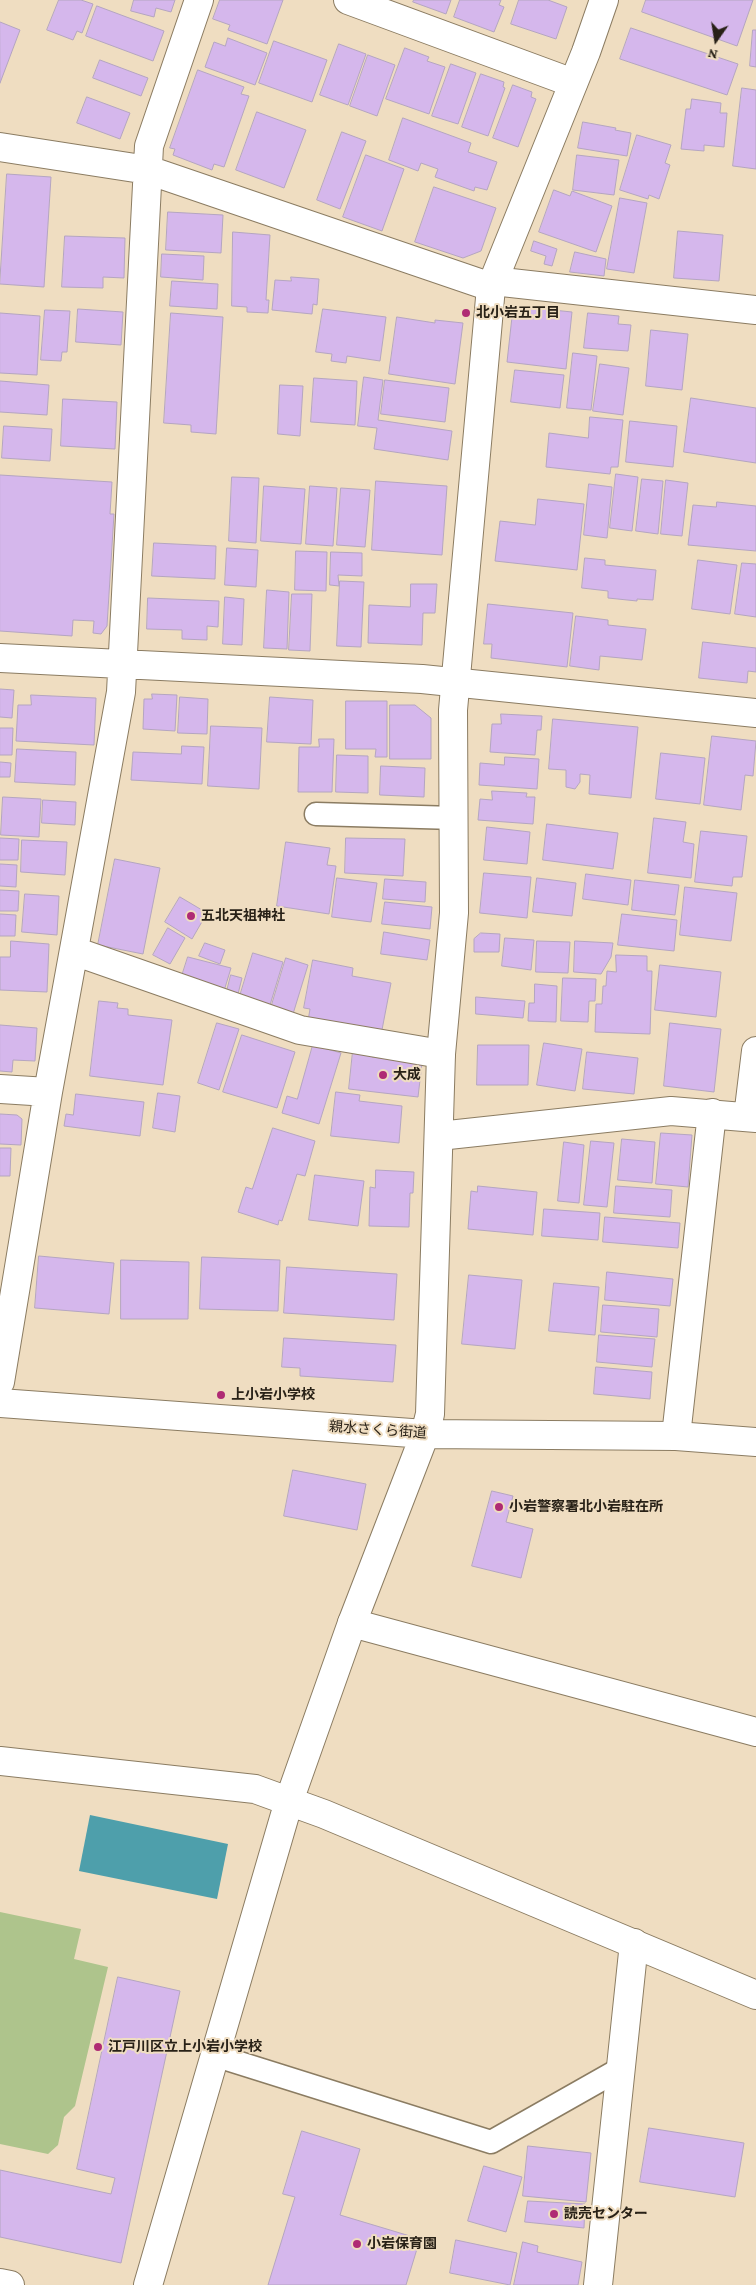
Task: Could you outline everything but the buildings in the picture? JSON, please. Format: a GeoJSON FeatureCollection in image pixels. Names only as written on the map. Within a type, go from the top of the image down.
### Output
{"type":"FeatureCollection","features":[{"type":"Feature","properties":{"kind":"street"},"geometry":{"type":"LineString","coordinates":[[0,1382],[48,1092],[121,692],[149,146],[199,0]]}},
{"type":"Feature","properties":{"kind":"street"},"geometry":{"type":"LineString","coordinates":[[348,0],[573,83]]}},
{"type":"Feature","properties":{"kind":"street"},"geometry":{"type":"LineString","coordinates":[[148,2285],[289,1801],[352,1623],[425,1434],[431,1399],[441,1054],[454,913],[453,710],[492,284],[573,83],[604,0]]}},
{"type":"Feature","properties":{"kind":"street"},"geometry":{"type":"LineString","coordinates":[[0,147],[148,170],[492,284],[756,310]]}},
{"type":"Feature","properties":{"kind":"street"},"geometry":{"type":"LineString","coordinates":[[0,658],[123,666],[422,679],[455,684],[756,714]]}},
{"type":"Feature","properties":{"kind":"street"},"geometry":{"type":"LineString","coordinates":[[74,951],[300,1030],[441,1054]]}},
{"type":"Feature","properties":{"kind":"street"},"geometry":{"type":"LineString","coordinates":[[439,1136],[672,1111],[752,1117],[756,1052]]}},
{"type":"Feature","properties":{"kind":"street"},"geometry":{"type":"LineString","coordinates":[[0,1089],[48,1092]]}},
{"type":"Feature","properties":{"kind":"street"},"geometry":{"type":"LineString","coordinates":[[676,1436],[712,1113]]}},
{"type":"Feature","properties":{"kind":"street","name":"親水さくら街道"},"geometry":{"type":"LineString","coordinates":[[0,1403],[425,1434],[676,1436],[756,1442]]}},
{"type":"Feature","properties":{"kind":"street"},"geometry":{"type":"LineString","coordinates":[[352,1623],[756,1732]]}},
{"type":"Feature","properties":{"kind":"street"},"geometry":{"type":"LineString","coordinates":[[0,1761],[255,1789],[289,1801],[756,1995]]}},
{"type":"Feature","properties":{"kind":"street"},"geometry":{"type":"LineString","coordinates":[[598,2285],[634,1943]]}},
{"type":"Feature","properties":{"kind":"street"},"geometry":{"type":"LineString","coordinates":[[0,2283],[10,2285]]}},
{"type":"Feature","properties":{"kind":"lane"},"geometry":{"type":"LineString","coordinates":[[316,814],[455,818]]}},
{"type":"Feature","properties":{"kind":"lane"},"geometry":{"type":"LineString","coordinates":[[214,2055],[491,2142],[620,2069]]}},
{"type":"Feature","properties":{"kind":"green space"},"geometry":{"type":"Polygon","coordinates":[[[0,1912],[81,1929],[74,1959],[108,1967],[75,2106],[64,2117],[58,2145],[48,2154],[0,2144],[0,1912]]]}},
{"type":"Feature","properties":{"kind":"water"},"geometry":{"type":"Polygon","coordinates":[[[90,1815],[228,1844],[217,1899],[79,1871],[90,1815]]]}},
{"type":"Feature","properties":{"kind":"place","name":"北小岩五丁目"},"geometry":{"type":"Point","coordinates":[466,313]}},
{"type":"Feature","properties":{"kind":"place","name":"五北天祖神社"},"geometry":{"type":"Point","coordinates":[191,916]}},
{"type":"Feature","properties":{"kind":"place","name":"大成"},"geometry":{"type":"Point","coordinates":[383,1075]}},
{"type":"Feature","properties":{"kind":"place","name":"上小岩小学校"},"geometry":{"type":"Point","coordinates":[221,1395]}},
{"type":"Feature","properties":{"kind":"place","name":"小岩警察署北小岩駐在所"},"geometry":{"type":"Point","coordinates":[499,1507]}},
{"type":"Feature","properties":{"kind":"place","name":"江戸川区立上小岩小学校"},"geometry":{"type":"Point","coordinates":[98,2047]}},
{"type":"Feature","properties":{"kind":"place","name":"読売センター"},"geometry":{"type":"Point","coordinates":[554,2214]}},
{"type":"Feature","properties":{"kind":"place","name":"小岩保育園"},"geometry":{"type":"Point","coordinates":[357,2244]}}]}
